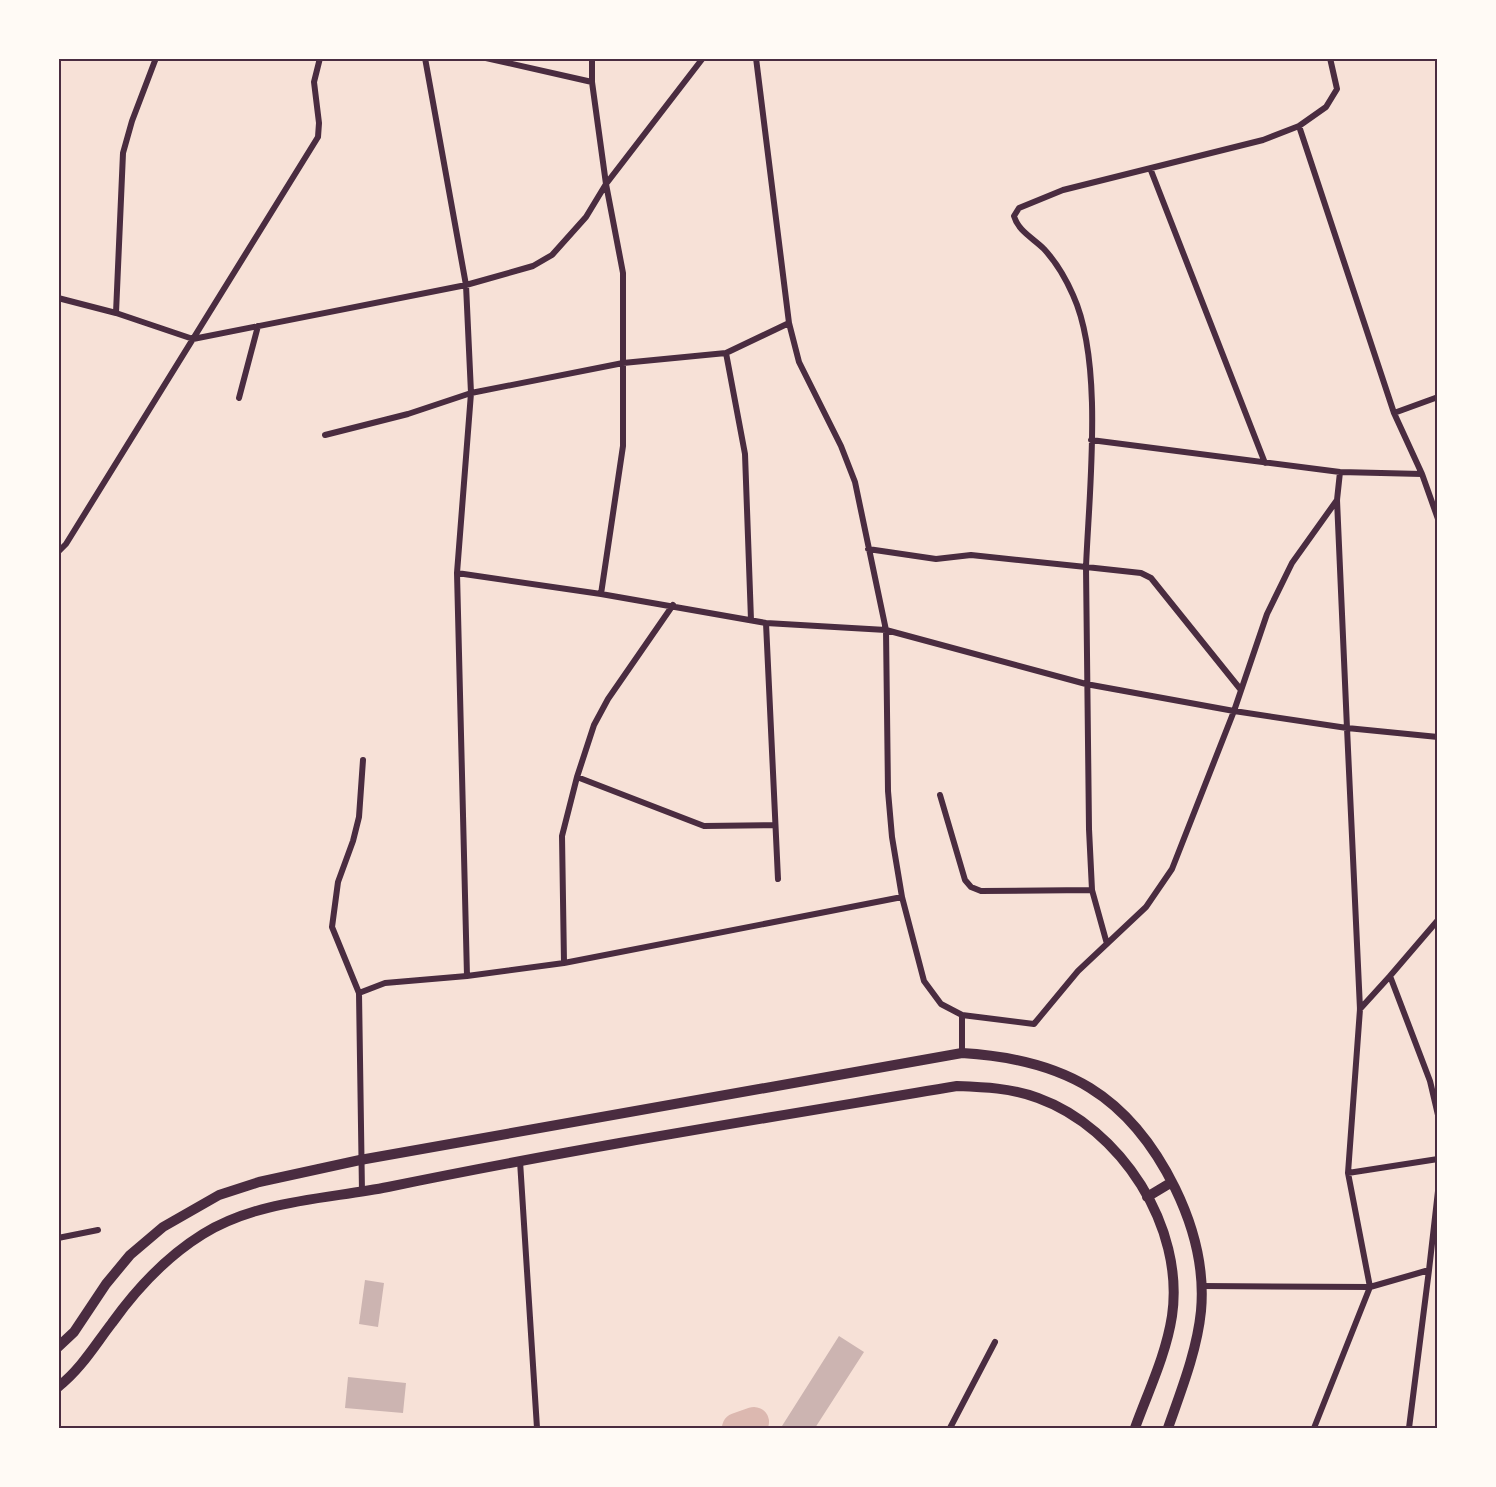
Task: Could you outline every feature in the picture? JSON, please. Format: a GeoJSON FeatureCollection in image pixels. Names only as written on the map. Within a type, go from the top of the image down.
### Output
{"type":"FeatureCollection","features":[{"type":"Feature","properties":{"kind":"main road"},"geometry":{"type":"LineString","coordinates":[[58,1347],[74,1332],[106,1284],[130,1255],[163,1227],[192,1208],[219,1195],[259,1182],[360,1160],[962,1053],[1004,1055],[1034,1062],[1066,1074],[1091,1088],[1136,1126],[1159,1157],[1187,1212],[1196,1241],[1202,1286],[1196,1338],[1168,1428]]}},
{"type":"Feature","properties":{"kind":"main road"},"geometry":{"type":"LineString","coordinates":[[58,1387],[89,1355],[112,1321],[155,1270],[205,1232],[237,1217],[275,1206],[362,1192],[520,1160],[957,1086],[1000,1088],[1037,1098],[1088,1125],[1106,1140],[1133,1173],[1147,1197],[1161,1225],[1169,1254],[1173,1286],[1172,1315],[1166,1344],[1135,1428]]}},
{"type":"Feature","properties":{"kind":"main road"},"geometry":{"type":"LineString","coordinates":[[1147,1197],[1172,1182]]}},
{"type":"Feature","properties":{"kind":"street"},"geometry":{"type":"LineString","coordinates":[[116,313],[123,153],[132,121],[156,58]]}},
{"type":"Feature","properties":{"kind":"street"},"geometry":{"type":"LineString","coordinates":[[58,552],[318,137],[320,123],[314,82],[320,58]]}},
{"type":"Feature","properties":{"kind":"street"},"geometry":{"type":"LineString","coordinates":[[425,58],[466,285],[471,393],[457,573],[467,976]]}},
{"type":"Feature","properties":{"kind":"street"},"geometry":{"type":"LineString","coordinates":[[486,58],[592,82]]}},
{"type":"Feature","properties":{"kind":"street"},"geometry":{"type":"LineString","coordinates":[[592,58],[592,82],[606,184],[623,273],[623,446],[601,594]]}},
{"type":"Feature","properties":{"kind":"street"},"geometry":{"type":"LineString","coordinates":[[58,298],[116,313],[193,339],[466,285],[533,266],[552,255],[586,217],[606,184],[703,58]]}},
{"type":"Feature","properties":{"kind":"street"},"geometry":{"type":"LineString","coordinates":[[756,58],[789,323],[799,362],[841,446],[855,482],[886,630],[888,791],[892,837],[902,897],[924,981],[941,1004],[962,1015],[1034,1024],[1078,972],[1146,907],[1172,869],[1234,711],[1268,614],[1292,562],[1337,500]]}},
{"type":"Feature","properties":{"kind":"street"},"geometry":{"type":"LineString","coordinates":[[1107,944],[1092,890],[1086,684],[1086,567],[1091,440],[1088,342],[1084,325],[1061,273],[1045,251],[1016,225],[1014,216],[1019,208],[1063,190],[1263,140],[1299,126],[1326,107],[1337,89],[1330,58]]}},
{"type":"Feature","properties":{"kind":"street"},"geometry":{"type":"LineString","coordinates":[[1299,126],[1394,413],[1422,474],[1437,519]]}},
{"type":"Feature","properties":{"kind":"street"},"geometry":{"type":"LineString","coordinates":[[1150,168],[1265,463]]}},
{"type":"Feature","properties":{"kind":"street"},"geometry":{"type":"LineString","coordinates":[[325,435],[408,414],[471,393],[623,363],[726,352],[789,323]]}},
{"type":"Feature","properties":{"kind":"street"},"geometry":{"type":"LineString","coordinates":[[239,398],[258,326]]}},
{"type":"Feature","properties":{"kind":"street"},"geometry":{"type":"LineString","coordinates":[[726,352],[745,454],[752,620]]}},
{"type":"Feature","properties":{"kind":"street"},"geometry":{"type":"LineString","coordinates":[[1394,413],[1437,397]]}},
{"type":"Feature","properties":{"kind":"street"},"geometry":{"type":"LineString","coordinates":[[1091,440],[1340,472],[1422,474]]}},
{"type":"Feature","properties":{"kind":"street"},"geometry":{"type":"LineString","coordinates":[[1314,1428],[1370,1287],[1348,1173],[1360,1009],[1337,500],[1340,472]]}},
{"type":"Feature","properties":{"kind":"street"},"geometry":{"type":"LineString","coordinates":[[868,549],[936,558],[971,555],[1141,573],[1151,578],[1241,690]]}},
{"type":"Feature","properties":{"kind":"street"},"geometry":{"type":"LineString","coordinates":[[457,573],[673,605],[766,623],[886,630],[1086,684],[1234,711],[1347,728],[1437,737]]}},
{"type":"Feature","properties":{"kind":"street"},"geometry":{"type":"LineString","coordinates":[[564,963],[562,836],[577,777],[594,725],[608,699],[673,605]]}},
{"type":"Feature","properties":{"kind":"street"},"geometry":{"type":"LineString","coordinates":[[766,623],[778,879]]}},
{"type":"Feature","properties":{"kind":"street"},"geometry":{"type":"LineString","coordinates":[[362,1192],[359,993],[332,927],[338,882],[359,817],[363,760]]}},
{"type":"Feature","properties":{"kind":"street"},"geometry":{"type":"LineString","coordinates":[[577,777],[704,826],[775,825]]}},
{"type":"Feature","properties":{"kind":"street"},"geometry":{"type":"LineString","coordinates":[[940,795],[966,880],[971,887],[981,891],[1092,890]]}},
{"type":"Feature","properties":{"kind":"street"},"geometry":{"type":"LineString","coordinates":[[359,993],[385,983],[467,976],[564,963],[902,897]]}},
{"type":"Feature","properties":{"kind":"street"},"geometry":{"type":"LineString","coordinates":[[1360,1009],[1437,920]]}},
{"type":"Feature","properties":{"kind":"street"},"geometry":{"type":"LineString","coordinates":[[1390,976],[1430,1081],[1437,1115]]}},
{"type":"Feature","properties":{"kind":"street"},"geometry":{"type":"LineString","coordinates":[[962,1015],[962,1053]]}},
{"type":"Feature","properties":{"kind":"street"},"geometry":{"type":"LineString","coordinates":[[1348,1173],[1437,1159]]}},
{"type":"Feature","properties":{"kind":"street"},"geometry":{"type":"LineString","coordinates":[[520,1160],[537,1428]]}},
{"type":"Feature","properties":{"kind":"street"},"geometry":{"type":"LineString","coordinates":[[1409,1428],[1437,1191]]}},
{"type":"Feature","properties":{"kind":"street"},"geometry":{"type":"LineString","coordinates":[[58,1238],[98,1230]]}},
{"type":"Feature","properties":{"kind":"street"},"geometry":{"type":"LineString","coordinates":[[1202,1286],[1370,1287],[1429,1270]]}},
{"type":"Feature","properties":{"kind":"street"},"geometry":{"type":"LineString","coordinates":[[950,1428],[995,1342]]}},
{"type":"Feature","properties":{"kind":"building"},"geometry":{"type":"Polygon","coordinates":[[[365,1280],[384,1283],[378,1327],[359,1324],[365,1280]]]}},
{"type":"Feature","properties":{"kind":"building"},"geometry":{"type":"Polygon","coordinates":[[[839,1336],[864,1352],[815,1428],[782,1426],[839,1336]]]}},
{"type":"Feature","properties":{"kind":"building"},"geometry":{"type":"Polygon","coordinates":[[[348,1377],[406,1383],[403,1413],[345,1408],[348,1377]]]}},
{"type":"Feature","properties":{"kind":"waterway"},"geometry":{"type":"LineString","coordinates":[[737,1428],[754,1422]]}}]}
